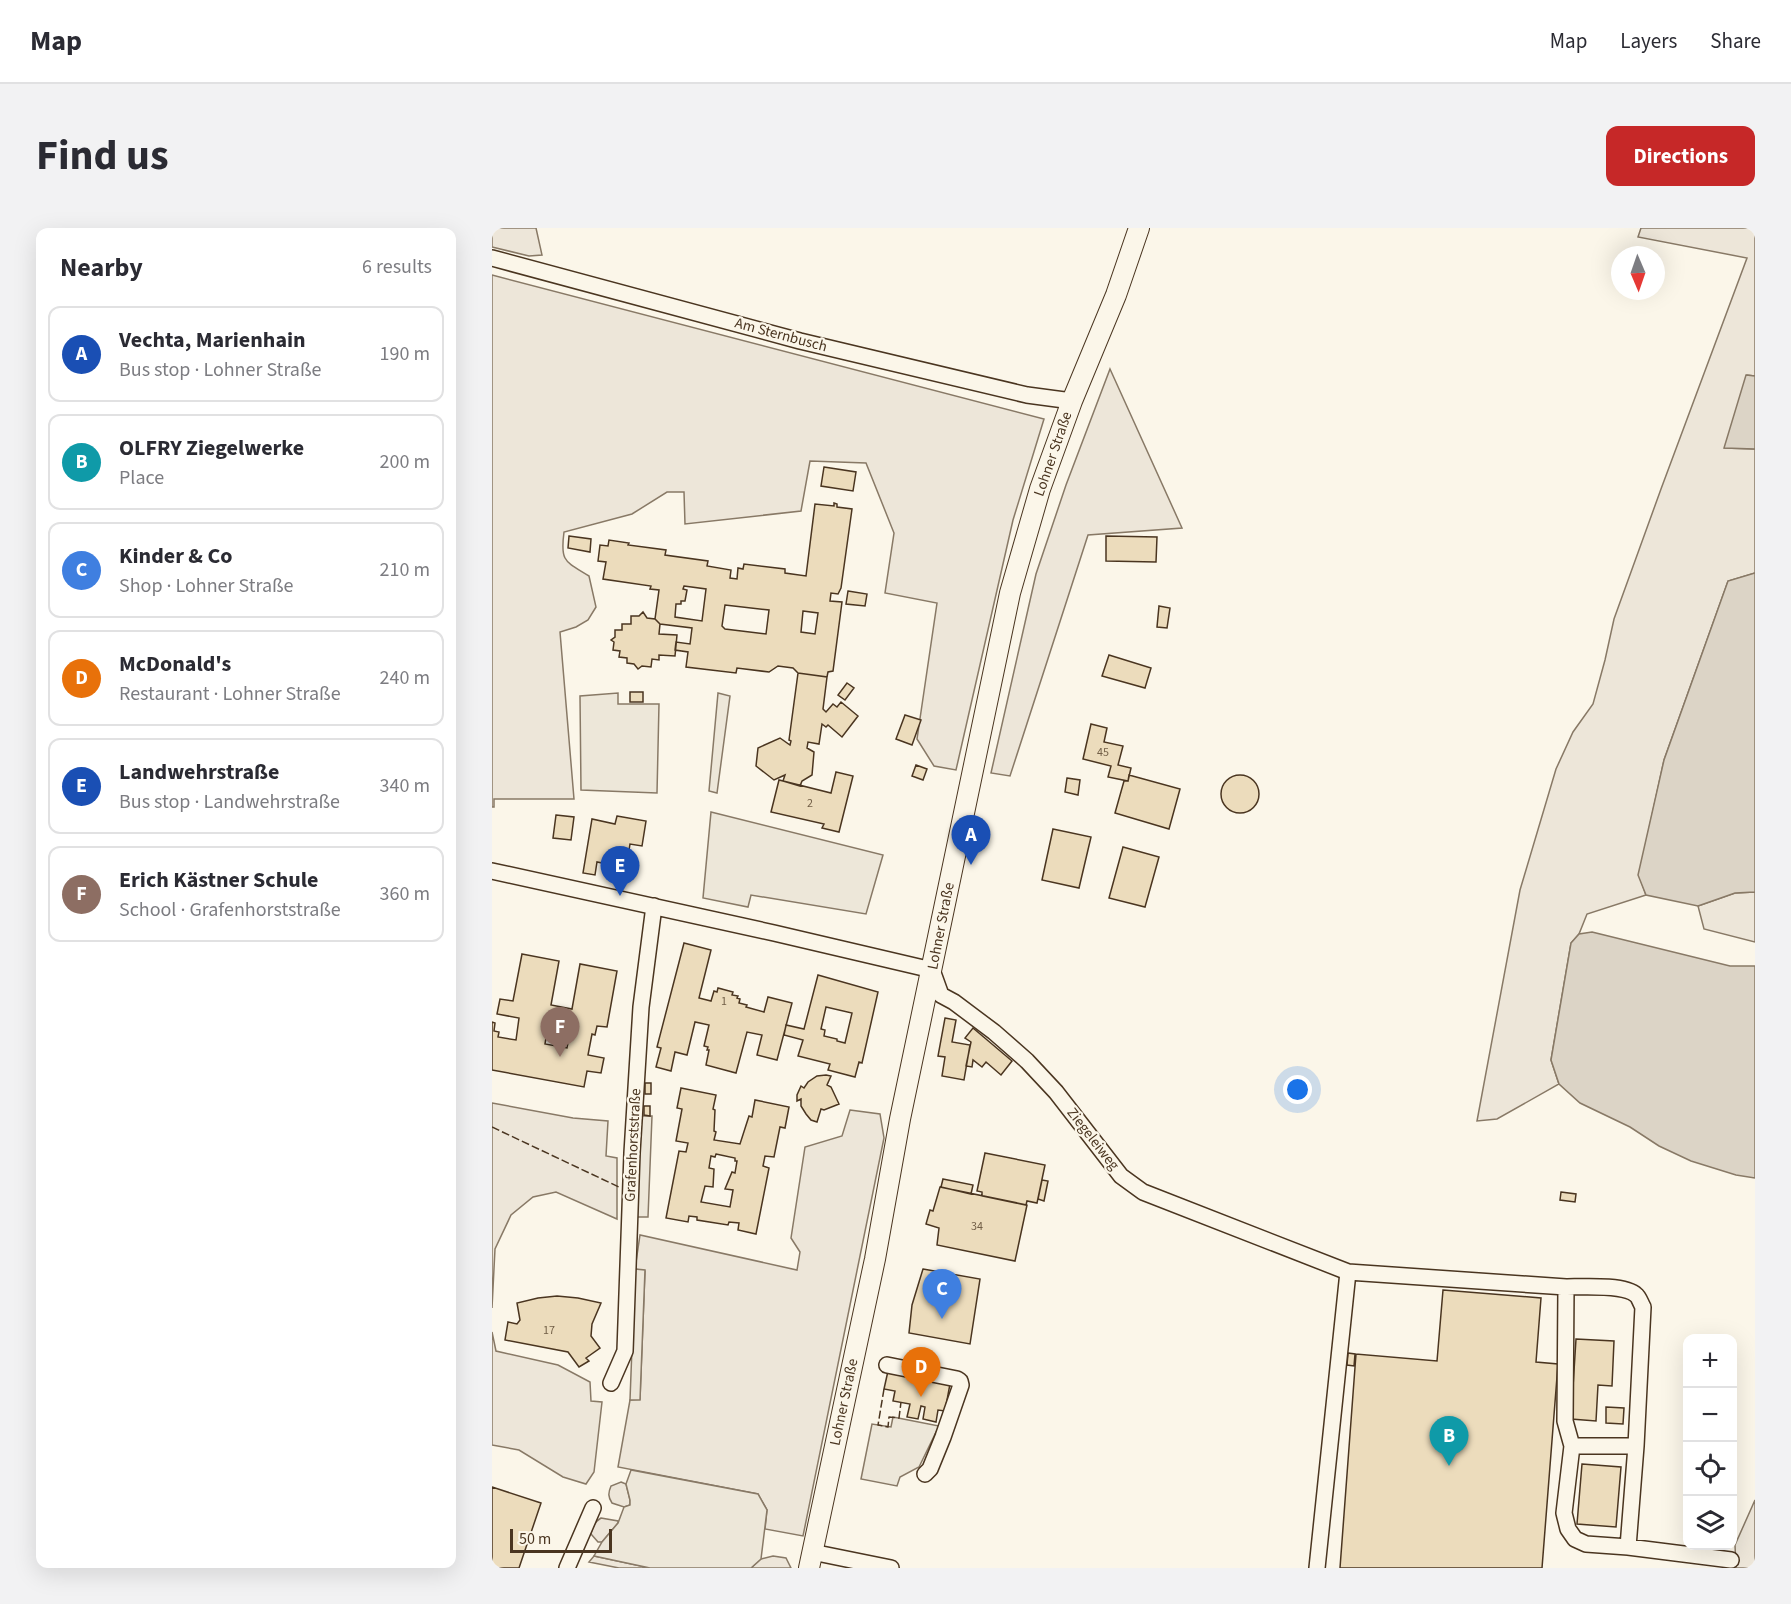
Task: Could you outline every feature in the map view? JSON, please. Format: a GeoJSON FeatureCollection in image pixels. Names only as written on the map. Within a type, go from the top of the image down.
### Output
{"type":"FeatureCollection","features":[{"type":"Feature","properties":{"kind":"main road","name":"Lohner Straße"},"geometry":{"type":"LineString","coordinates":[[811,1560],[875,1258],[938,931],[1010,593],[1040,489],[1072,401],[1116,295],[1139,228]]}},
{"type":"Feature","properties":{"kind":"street","name":"Am Sternbusch"},"geometry":{"type":"LineString","coordinates":[[492,258],[800,341],[1027,395],[1072,401]]}},
{"type":"Feature","properties":{"kind":"street"},"geometry":{"type":"LineString","coordinates":[[492,871],[932,970]]}},
{"type":"Feature","properties":{"kind":"street","name":"Grafenhorststraße"},"geometry":{"type":"LineString","coordinates":[[611,1383],[625,1351],[632,1153],[641,1007],[654,906]]}},
{"type":"Feature","properties":{"kind":"street","name":"Ziegeleiweg"},"geometry":{"type":"LineString","coordinates":[[932,970],[941,995],[994,1032],[1027,1061],[1056,1092],[1121,1176],[1143,1192],[1348,1272],[1625,1289],[1636,1294],[1643,1307],[1628,1547]]}},
{"type":"Feature","properties":{"kind":"street"},"geometry":{"type":"LineString","coordinates":[[1317,1568],[1348,1272]]}},
{"type":"Feature","properties":{"kind":"street"},"geometry":{"type":"LineString","coordinates":[[1566,1287],[1565,1420],[1572,1446],[1564,1513],[1568,1529],[1575,1539],[1586,1544],[1731,1560]]}},
{"type":"Feature","properties":{"kind":"street"},"geometry":{"type":"LineString","coordinates":[[887,1365],[957,1378],[960,1381],[959,1390],[944,1429],[938,1436],[925,1468],[925,1474]]}},
{"type":"Feature","properties":{"kind":"street"},"geometry":{"type":"LineString","coordinates":[[1572,1446],[1636,1446]]}},
{"type":"Feature","properties":{"kind":"street"},"geometry":{"type":"LineString","coordinates":[[567,1568],[593,1508]]}},
{"type":"Feature","properties":{"kind":"street"},"geometry":{"type":"LineString","coordinates":[[811,1560],[891,1568]]}},
{"type":"Feature","properties":{"kind":"shaded area"},"geometry":{"type":"Polygon","coordinates":[[[492,228],[536,228],[542,255],[529,256],[492,247],[492,228]]]}},
{"type":"Feature","properties":{"kind":"shaded area"},"geometry":{"type":"Polygon","coordinates":[[[1641,228],[1755,228],[1755,376],[1747,375],[1725,448],[1755,449],[1755,573],[1728,581],[1664,760],[1639,875],[1646,895],[1587,914],[1579,934],[1571,943],[1551,1060],[1559,1084],[1497,1119],[1477,1121],[1520,890],[1556,769],[1573,732],[1593,704],[1614,619],[1747,258],[1638,237],[1641,228]]]}},
{"type":"Feature","properties":{"kind":"shaded area"},"geometry":{"type":"Polygon","coordinates":[[[492,275],[1044,419],[1013,520],[956,770],[934,766],[917,739],[937,603],[885,593],[894,533],[866,463],[810,461],[801,511],[685,524],[684,492],[667,492],[632,514],[564,532],[563,549],[566,560],[589,576],[596,607],[588,620],[560,632],[574,799],[494,799],[494,807],[492,807],[492,275]]]}},
{"type":"Feature","properties":{"kind":"shaded area"},"geometry":{"type":"Polygon","coordinates":[[[1110,369],[1182,528],[1088,535],[1010,776],[991,773],[1036,574],[1066,485],[1110,369]]]}},
{"type":"Feature","properties":{"kind":"shaded area"},"geometry":{"type":"Polygon","coordinates":[[[1746,375],[1755,376],[1755,449],[1724,448],[1746,375]]]}},
{"type":"Feature","properties":{"kind":"shaded area"},"geometry":{"type":"Polygon","coordinates":[[[1755,573],[1755,892],[1735,893],[1698,906],[1646,895],[1638,875],[1664,760],[1728,581],[1755,573]]]}},
{"type":"Feature","properties":{"kind":"shaded area"},"geometry":{"type":"Polygon","coordinates":[[[618,693],[618,704],[659,704],[657,793],[581,790],[580,696],[618,693]]]}},
{"type":"Feature","properties":{"kind":"shaded area"},"geometry":{"type":"Polygon","coordinates":[[[718,693],[730,696],[717,793],[709,791],[718,693]]]}},
{"type":"Feature","properties":{"kind":"shaded area"},"geometry":{"type":"Polygon","coordinates":[[[711,812],[883,855],[866,914],[751,895],[748,907],[703,898],[711,812]]]}},
{"type":"Feature","properties":{"kind":"shaded area"},"geometry":{"type":"Polygon","coordinates":[[[1755,892],[1755,942],[1704,929],[1698,906],[1735,893],[1755,892]]]}},
{"type":"Feature","properties":{"kind":"shaded area"},"geometry":{"type":"Polygon","coordinates":[[[1592,932],[1730,966],[1755,966],[1755,1178],[1736,1175],[1691,1161],[1659,1146],[1630,1127],[1580,1103],[1559,1084],[1551,1060],[1571,943],[1579,934],[1592,932]]]}},
{"type":"Feature","properties":{"kind":"shaded area"},"geometry":{"type":"Polygon","coordinates":[[[492,1103],[573,1118],[608,1121],[606,1156],[617,1158],[617,1219],[556,1192],[533,1197],[511,1215],[495,1249],[492,1308],[492,1103]]]}},
{"type":"Feature","properties":{"kind":"shaded area"},"geometry":{"type":"Polygon","coordinates":[[[850,1110],[880,1114],[884,1138],[803,1536],[765,1529],[767,1510],[758,1494],[618,1467],[630,1400],[640,1399],[645,1271],[635,1269],[640,1235],[797,1270],[800,1252],[791,1238],[805,1147],[842,1136],[850,1110]]]}},
{"type":"Feature","properties":{"kind":"shaded area"},"geometry":{"type":"Polygon","coordinates":[[[640,1116],[652,1116],[648,1217],[636,1217],[640,1116]]]}},
{"type":"Feature","properties":{"kind":"shaded area"},"geometry":{"type":"Polygon","coordinates":[[[635,1269],[645,1270],[640,1400],[630,1400],[635,1269]]]}},
{"type":"Feature","properties":{"kind":"shaded area"},"geometry":{"type":"Polygon","coordinates":[[[492,1332],[496,1351],[558,1365],[590,1382],[591,1401],[602,1402],[594,1472],[586,1484],[563,1477],[519,1450],[492,1445],[492,1332]]]}},
{"type":"Feature","properties":{"kind":"shaded area"},"geometry":{"type":"Polygon","coordinates":[[[893,1417],[939,1426],[919,1467],[900,1477],[897,1486],[861,1479],[872,1424],[891,1427],[893,1417]]]}},
{"type":"Feature","properties":{"kind":"shaded area"},"geometry":{"type":"Polygon","coordinates":[[[631,1470],[758,1494],[767,1510],[761,1559],[751,1568],[650,1568],[594,1556],[618,1523],[624,1507],[630,1505],[626,1484],[631,1470]]]}},
{"type":"Feature","properties":{"kind":"shaded area"},"geometry":{"type":"Polygon","coordinates":[[[621,1482],[626,1484],[630,1500],[630,1505],[624,1507],[612,1503],[609,1495],[611,1486],[621,1482]]]}},
{"type":"Feature","properties":{"kind":"shaded area"},"geometry":{"type":"Polygon","coordinates":[[[1755,1500],[1755,1568],[1736,1568],[1737,1540],[1755,1500]]]}},
{"type":"Feature","properties":{"kind":"shaded area"},"geometry":{"type":"Polygon","coordinates":[[[601,1518],[618,1521],[618,1523],[602,1542],[598,1542],[591,1534],[594,1525],[601,1518]]]}},
{"type":"Feature","properties":{"kind":"shaded area"},"geometry":{"type":"Polygon","coordinates":[[[594,1556],[650,1568],[619,1568],[589,1562],[594,1556]]]}},
{"type":"Feature","properties":{"kind":"shaded area"},"geometry":{"type":"Polygon","coordinates":[[[773,1556],[786,1558],[791,1568],[751,1568],[761,1559],[773,1556]]]}},
{"type":"Feature","properties":{"kind":"building"},"geometry":{"type":"Polygon","coordinates":[[[824,467],[856,472],[853,491],[821,486],[824,467]]]}},
{"type":"Feature","properties":{"kind":"building"},"geometry":{"type":"Polygon","coordinates":[[[834,503],[837,507],[852,509],[841,588],[838,594],[831,593],[830,601],[842,602],[833,671],[828,672],[827,677],[798,673],[793,668],[778,666],[769,672],[737,668],[736,673],[686,667],[688,652],[675,650],[676,642],[690,644],[692,628],[660,624],[655,619],[659,590],[650,589],[651,586],[603,579],[606,562],[598,561],[600,545],[608,546],[609,540],[666,550],[665,555],[708,561],[707,566],[731,570],[730,578],[737,579],[738,568],[743,569],[744,564],[785,569],[785,573],[806,576],[815,504],[834,506],[834,503]],[[684,586],[683,589],[687,590],[685,601],[676,604],[675,617],[702,621],[706,589],[684,586]],[[725,605],[722,626],[725,629],[766,634],[769,610],[725,605]],[[803,611],[801,632],[815,634],[818,613],[803,611]]]}},
{"type":"Feature","properties":{"kind":"building"},"geometry":{"type":"Polygon","coordinates":[[[569,536],[591,539],[590,552],[568,548],[569,536]]]}},
{"type":"Feature","properties":{"kind":"building"},"geometry":{"type":"Polygon","coordinates":[[[1106,536],[1157,537],[1156,562],[1106,561],[1106,536]]]}},
{"type":"Feature","properties":{"kind":"building"},"geometry":{"type":"Polygon","coordinates":[[[848,591],[867,594],[865,606],[846,604],[848,591]]]}},
{"type":"Feature","properties":{"kind":"building"},"geometry":{"type":"Polygon","coordinates":[[[1159,606],[1170,608],[1167,628],[1157,627],[1159,606]]]}},
{"type":"Feature","properties":{"kind":"building"},"geometry":{"type":"Polygon","coordinates":[[[643,612],[647,618],[655,619],[660,624],[659,634],[677,635],[675,656],[659,655],[659,660],[652,659],[651,667],[642,666],[638,669],[634,664],[627,663],[627,658],[619,657],[620,651],[613,650],[614,642],[611,640],[615,637],[615,630],[622,630],[622,624],[631,624],[631,616],[639,616],[643,612]]]}},
{"type":"Feature","properties":{"kind":"building"},"geometry":{"type":"Polygon","coordinates":[[[1109,655],[1151,668],[1145,688],[1102,676],[1109,655]]]}},
{"type":"Feature","properties":{"kind":"building"},"geometry":{"type":"Polygon","coordinates":[[[798,673],[827,677],[823,709],[826,712],[833,704],[837,707],[841,702],[858,716],[842,737],[828,725],[826,727],[822,724],[819,744],[808,742],[807,748],[814,752],[812,775],[802,781],[800,786],[783,781],[785,775],[774,780],[756,766],[758,748],[780,738],[790,745],[798,673]]]}},
{"type":"Feature","properties":{"kind":"building"},"geometry":{"type":"Polygon","coordinates":[[[847,683],[854,688],[845,700],[838,695],[847,683]]]}},
{"type":"Feature","properties":{"kind":"building"},"geometry":{"type":"Polygon","coordinates":[[[630,692],[643,692],[643,702],[630,702],[630,692]]]}},
{"type":"Feature","properties":{"kind":"building"},"geometry":{"type":"Polygon","coordinates":[[[905,715],[921,720],[912,745],[896,739],[905,715]]]}},
{"type":"Feature","properties":{"kind":"building"},"geometry":{"type":"Polygon","coordinates":[[[1091,724],[1107,728],[1104,742],[1123,746],[1118,765],[1131,768],[1128,781],[1108,777],[1111,766],[1083,759],[1091,724]]]}},
{"type":"Feature","properties":{"kind":"building"},"geometry":{"type":"Polygon","coordinates":[[[916,765],[927,769],[923,780],[912,776],[916,765]]]}},
{"type":"Feature","properties":{"kind":"building"},"geometry":{"type":"Polygon","coordinates":[[[836,772],[853,776],[839,832],[822,828],[824,824],[771,812],[779,780],[831,793],[836,772]]]}},
{"type":"Feature","properties":{"kind":"building"},"geometry":{"type":"Polygon","coordinates":[[[1129,775],[1180,789],[1169,829],[1115,813],[1124,781],[1128,781],[1129,775]]]}},
{"type":"Feature","properties":{"kind":"building"},"geometry":{"type":"Polygon","coordinates":[[[1240,775],[1254,780],[1259,794],[1254,808],[1240,813],[1226,808],[1221,794],[1226,780],[1240,775]]]}},
{"type":"Feature","properties":{"kind":"building"},"geometry":{"type":"Polygon","coordinates":[[[1067,778],[1080,780],[1078,795],[1065,792],[1067,778]]]}},
{"type":"Feature","properties":{"kind":"building"},"geometry":{"type":"Polygon","coordinates":[[[556,815],[574,817],[571,840],[553,838],[556,815]]]}},
{"type":"Feature","properties":{"kind":"building"},"geometry":{"type":"Polygon","coordinates":[[[617,816],[646,821],[642,846],[630,844],[624,882],[609,880],[612,865],[597,862],[595,875],[583,873],[592,819],[615,824],[617,816]]]}},
{"type":"Feature","properties":{"kind":"building"},"geometry":{"type":"Polygon","coordinates":[[[1053,829],[1091,837],[1079,888],[1042,880],[1053,829]]]}},
{"type":"Feature","properties":{"kind":"building"},"geometry":{"type":"Polygon","coordinates":[[[1123,847],[1159,857],[1145,907],[1109,898],[1123,847]]]}},
{"type":"Feature","properties":{"kind":"building"},"geometry":{"type":"Polygon","coordinates":[[[684,943],[711,950],[699,998],[711,1001],[714,991],[717,992],[718,988],[733,992],[732,995],[738,996],[739,1003],[747,1005],[746,1007],[764,1012],[768,997],[792,1003],[777,1060],[757,1055],[762,1035],[747,1032],[736,1073],[706,1065],[709,1050],[704,1046],[709,1025],[695,1022],[687,1055],[675,1052],[671,1071],[656,1067],[661,1048],[657,1047],[684,943]]]}},
{"type":"Feature","properties":{"kind":"building"},"geometry":{"type":"Polygon","coordinates":[[[522,954],[559,961],[551,1005],[572,1009],[580,964],[617,971],[607,1027],[597,1026],[595,1035],[592,1034],[588,1055],[604,1058],[601,1073],[587,1071],[584,1087],[492,1070],[492,1022],[495,1023],[494,1031],[499,1032],[498,1037],[516,1040],[519,1018],[497,1014],[500,999],[513,1001],[522,954]],[[548,1026],[545,1044],[567,1048],[570,1031],[548,1026]]]}},
{"type":"Feature","properties":{"kind":"building"},"geometry":{"type":"Polygon","coordinates":[[[818,975],[878,992],[862,1063],[859,1062],[855,1077],[828,1070],[830,1064],[798,1056],[803,1040],[784,1035],[786,1025],[804,1029],[818,975]],[[826,1007],[821,1029],[825,1030],[824,1036],[845,1043],[852,1013],[826,1007]]]}},
{"type":"Feature","properties":{"kind":"building"},"geometry":{"type":"Polygon","coordinates":[[[945,1018],[956,1020],[952,1042],[970,1045],[964,1080],[942,1076],[945,1057],[938,1056],[945,1018]]]}},
{"type":"Feature","properties":{"kind":"building"},"geometry":{"type":"Polygon","coordinates":[[[973,1028],[1012,1061],[1001,1075],[986,1062],[982,1067],[973,1060],[972,1067],[966,1066],[971,1042],[965,1038],[973,1028]]]}},
{"type":"Feature","properties":{"kind":"building"},"geometry":{"type":"Polygon","coordinates":[[[817,1076],[831,1076],[827,1085],[831,1087],[839,1104],[821,1109],[817,1122],[811,1120],[806,1114],[801,1106],[801,1099],[797,1101],[797,1095],[801,1086],[804,1088],[817,1076]]]}},
{"type":"Feature","properties":{"kind":"building"},"geometry":{"type":"Polygon","coordinates":[[[645,1083],[651,1083],[651,1094],[645,1094],[645,1083]]]}},
{"type":"Feature","properties":{"kind":"building"},"geometry":{"type":"Polygon","coordinates":[[[681,1088],[716,1095],[713,1109],[715,1110],[714,1131],[716,1132],[714,1140],[740,1144],[749,1116],[752,1117],[755,1100],[789,1107],[785,1128],[780,1127],[774,1157],[765,1156],[763,1166],[769,1168],[756,1234],[738,1230],[739,1223],[729,1222],[728,1225],[697,1220],[697,1217],[689,1216],[688,1222],[666,1218],[679,1151],[686,1152],[688,1143],[676,1141],[682,1109],[677,1108],[681,1088]],[[716,1154],[715,1157],[711,1156],[709,1168],[714,1169],[713,1187],[705,1186],[701,1202],[730,1207],[733,1190],[725,1189],[732,1172],[735,1173],[737,1161],[735,1158],[716,1154]]]}},
{"type":"Feature","properties":{"kind":"building"},"geometry":{"type":"Polygon","coordinates":[[[644,1106],[650,1106],[650,1116],[644,1115],[644,1106]]]}},
{"type":"Feature","properties":{"kind":"building"},"geometry":{"type":"Polygon","coordinates":[[[985,1153],[1045,1165],[1037,1203],[1027,1201],[1026,1205],[982,1196],[982,1192],[977,1191],[985,1153]]]}},
{"type":"Feature","properties":{"kind":"building"},"geometry":{"type":"Polygon","coordinates":[[[943,1179],[973,1185],[971,1194],[941,1187],[943,1179]]]}},
{"type":"Feature","properties":{"kind":"building"},"geometry":{"type":"Polygon","coordinates":[[[1042,1180],[1048,1181],[1044,1201],[1038,1199],[1042,1180]]]}},
{"type":"Feature","properties":{"kind":"building"},"geometry":{"type":"Polygon","coordinates":[[[940,1187],[1027,1205],[1015,1261],[937,1245],[939,1228],[926,1224],[930,1210],[933,1211],[940,1187]]]}},
{"type":"Feature","properties":{"kind":"building"},"geometry":{"type":"Polygon","coordinates":[[[1561,1192],[1576,1194],[1575,1202],[1560,1200],[1561,1192]]]}},
{"type":"Feature","properties":{"kind":"building"},"geometry":{"type":"Polygon","coordinates":[[[923,1269],[980,1279],[970,1344],[909,1333],[912,1305],[923,1269]]]}},
{"type":"Feature","properties":{"kind":"building"},"geometry":{"type":"Polygon","coordinates":[[[1443,1290],[1541,1298],[1536,1362],[1558,1364],[1542,1568],[1340,1568],[1356,1354],[1437,1361],[1443,1290]]]}},
{"type":"Feature","properties":{"kind":"building"},"geometry":{"type":"Polygon","coordinates":[[[557,1296],[601,1303],[592,1324],[591,1336],[600,1348],[586,1358],[589,1361],[579,1367],[568,1352],[505,1340],[508,1322],[517,1324],[520,1320],[517,1303],[557,1296]]]}},
{"type":"Feature","properties":{"kind":"building"},"geometry":{"type":"Polygon","coordinates":[[[1576,1339],[1614,1341],[1612,1386],[1598,1385],[1596,1421],[1571,1419],[1576,1339]]]}},
{"type":"Feature","properties":{"kind":"building"},"geometry":{"type":"Polygon","coordinates":[[[1348,1353],[1355,1354],[1354,1366],[1347,1365],[1348,1353]]]}},
{"type":"Feature","properties":{"kind":"building"},"geometry":{"type":"Polygon","coordinates":[[[888,1371],[950,1384],[945,1411],[938,1410],[936,1422],[923,1419],[925,1407],[921,1406],[918,1419],[907,1417],[910,1404],[893,1401],[895,1391],[884,1389],[888,1371]]]}},
{"type":"Feature","properties":{"kind":"building"},"geometry":{"type":"Polygon","coordinates":[[[1606,1407],[1624,1408],[1623,1424],[1606,1423],[1606,1407]]]}},
{"type":"Feature","properties":{"kind":"building"},"geometry":{"type":"Polygon","coordinates":[[[1582,1464],[1621,1467],[1616,1527],[1577,1524],[1582,1464]]]}},
{"type":"Feature","properties":{"kind":"building"},"geometry":{"type":"Polygon","coordinates":[[[492,1487],[541,1503],[519,1568],[492,1568],[492,1487]]]}},
{"type":"Feature","properties":{"kind":"fence"},"geometry":{"type":"LineString","coordinates":[[492,1127],[621,1188]]}},
{"type":"Feature","properties":{"kind":"fence"},"geometry":{"type":"LineString","coordinates":[[884,1389],[878,1425],[888,1427],[889,1417],[899,1418],[901,1402]]}},
{"type":"Feature","properties":{"kind":"place","name":"Vechta, Marienhain"},"geometry":{"type":"Point","coordinates":[971,865]}},
{"type":"Feature","properties":{"kind":"place","name":"Landwehrstraße"},"geometry":{"type":"Point","coordinates":[620,896]}},
{"type":"Feature","properties":{"kind":"place","name":"Erich Kästner Schule"},"geometry":{"type":"Point","coordinates":[560,1057]}},
{"type":"Feature","properties":{"kind":"place","name":"Kinder & Co"},"geometry":{"type":"Point","coordinates":[942,1319]}},
{"type":"Feature","properties":{"kind":"place","name":"McDonald's"},"geometry":{"type":"Point","coordinates":[921,1397]}},
{"type":"Feature","properties":{"kind":"place","name":"OLFRY Ziegelwerke"},"geometry":{"type":"Point","coordinates":[1449,1466]}}]}
